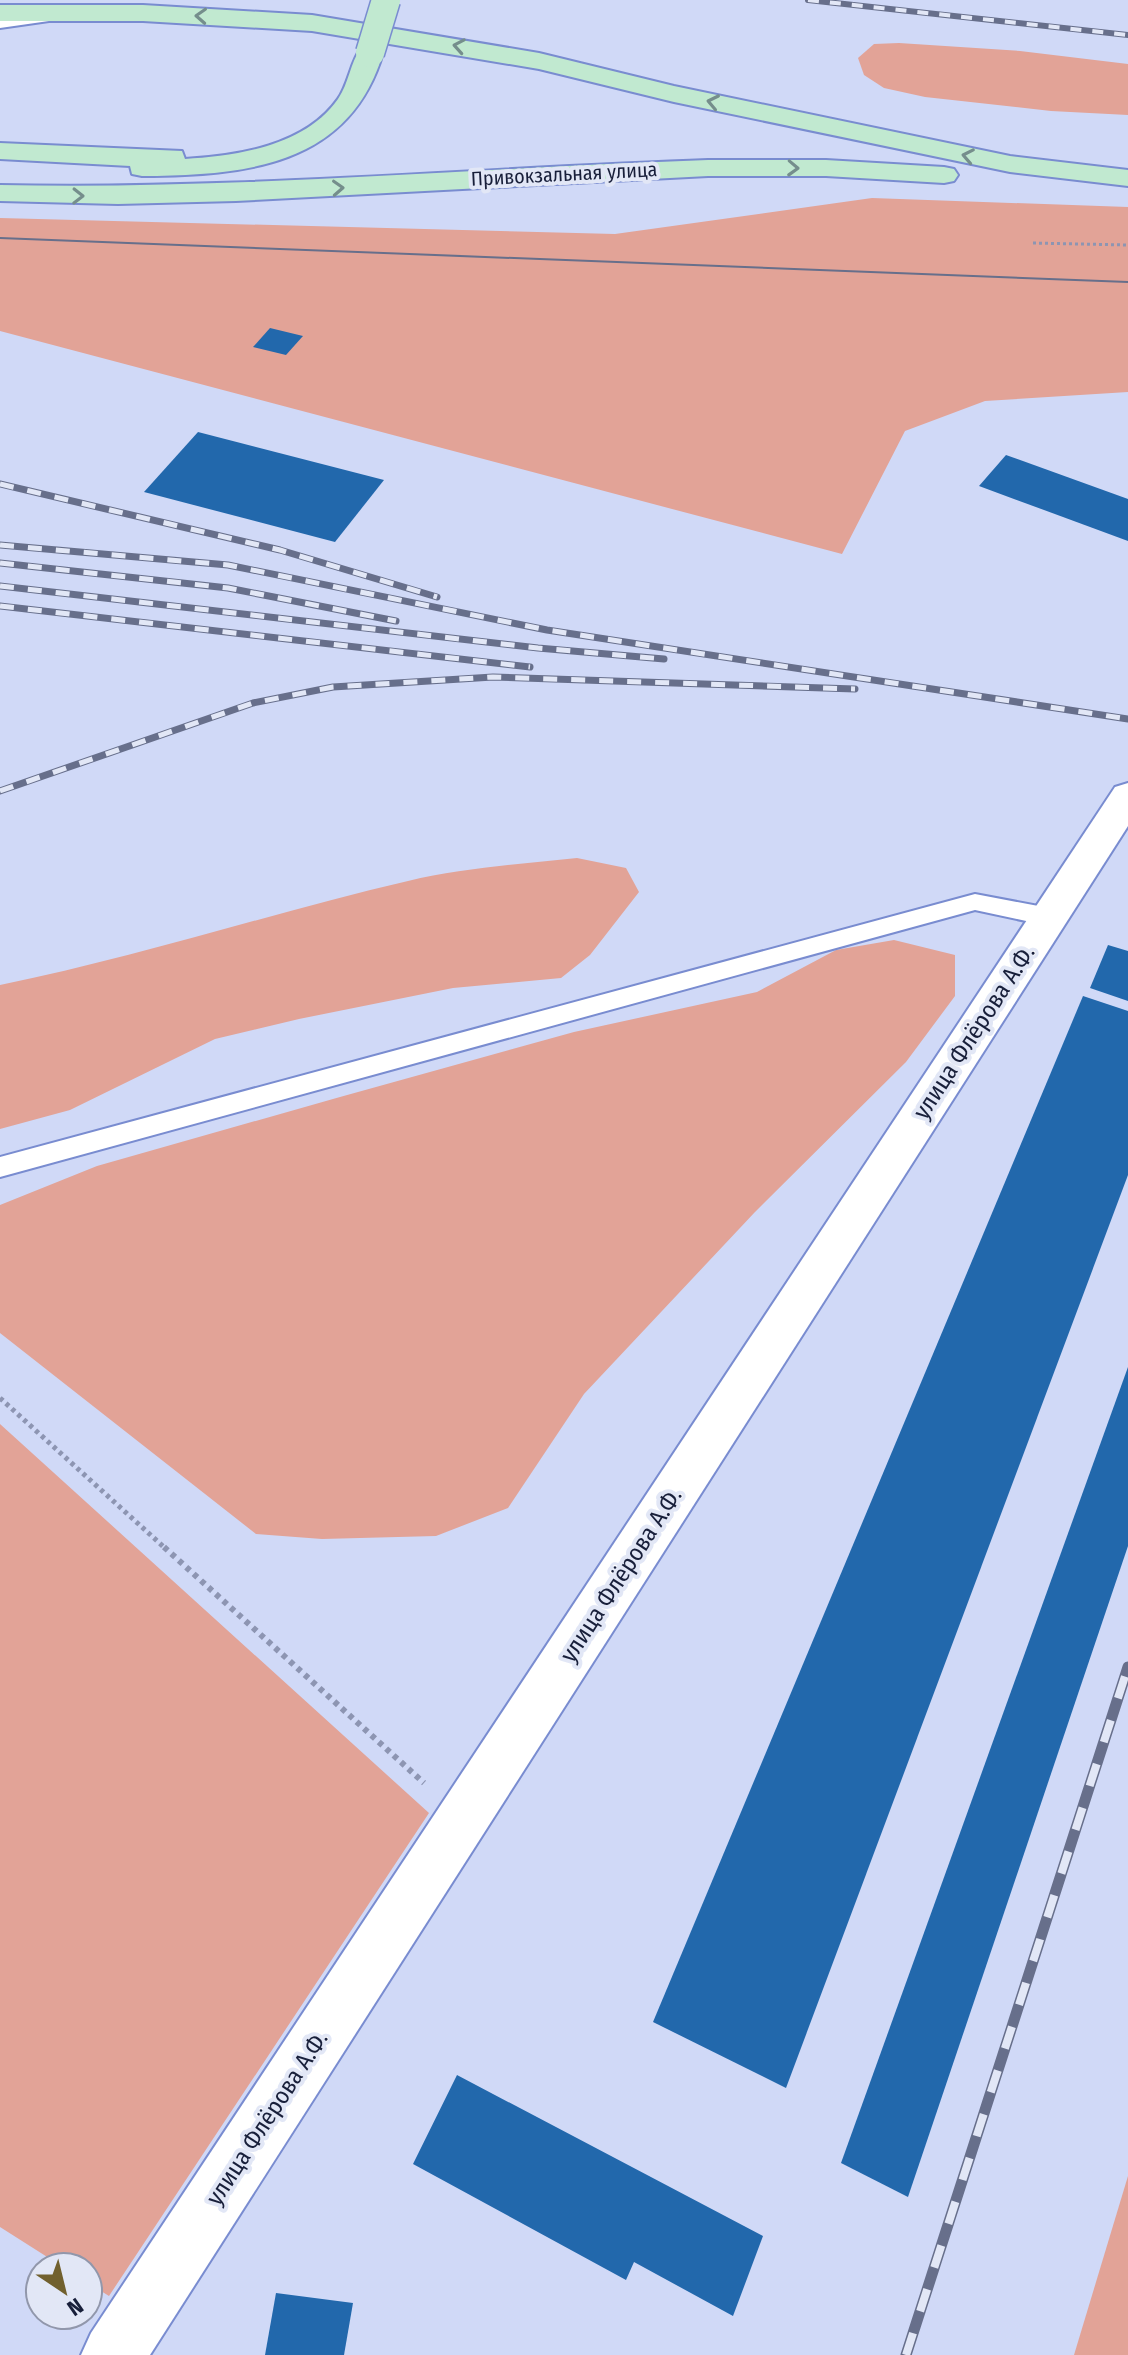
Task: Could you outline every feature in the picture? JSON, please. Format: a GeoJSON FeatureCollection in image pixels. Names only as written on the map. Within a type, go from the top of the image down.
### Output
{"type":"FeatureCollection","features":[{"type":"Feature","properties":{"kind":"main road"},"geometry":{"type":"LineString","coordinates":[[0,163],[165,168],[221,163],[264,154],[315,132],[343,110],[363,77],[360,53],[368,0]]}},
{"type":"Feature","properties":{"kind":"main road"},"geometry":{"type":"LineString","coordinates":[[0,151],[166,158],[218,154],[256,146],[300,126],[326,106],[360,53],[386,0]]}},
{"type":"Feature","properties":{"kind":"main road"},"geometry":{"type":"LineString","coordinates":[[0,13],[78,12],[312,23],[539,61],[882,139],[1010,164],[1128,178]]}},
{"type":"Feature","properties":{"kind":"main road","name":"Привокзальная улица"},"geometry":{"type":"LineString","coordinates":[[0,193],[203,196],[573,171],[754,166],[924,173],[1128,191]]}},
{"type":"Feature","properties":{"kind":"street","name":"улица Флёрова А.Ф."},"geometry":{"type":"LineString","coordinates":[[113,2355],[1128,796]]}},
{"type":"Feature","properties":{"kind":"lane"},"geometry":{"type":"LineString","coordinates":[[0,24],[78,12]]}},
{"type":"Feature","properties":{"kind":"lane"},"geometry":{"type":"LineString","coordinates":[[0,1167],[975,902],[1049,917]]}},
{"type":"Feature","properties":{"kind":"path"},"geometry":{"type":"LineString","coordinates":[[1033,243],[1128,245]]}},
{"type":"Feature","properties":{"kind":"path"},"geometry":{"type":"LineString","coordinates":[[0,1398],[463,1818]]}},
{"type":"Feature","properties":{"kind":"shaded area"},"geometry":{"type":"Polygon","coordinates":[[[874,44],[1020,51],[1128,64],[1128,115],[1051,111],[925,97],[884,88],[864,75],[858,58],[874,44]]]}},
{"type":"Feature","properties":{"kind":"shaded area"},"geometry":{"type":"Polygon","coordinates":[[[872,198],[1128,207],[1128,392],[985,401],[905,431],[842,554],[0,331],[0,218],[615,234],[872,198]]]}},
{"type":"Feature","properties":{"kind":"shaded area"},"geometry":{"type":"Polygon","coordinates":[[[577,858],[626,868],[639,892],[590,955],[561,978],[453,988],[215,1039],[70,1110],[0,1129],[0,985],[408,881],[471,870],[577,858]]]}},
{"type":"Feature","properties":{"kind":"shaded area"},"geometry":{"type":"Polygon","coordinates":[[[894,940],[955,955],[955,996],[906,1062],[755,1212],[584,1394],[508,1508],[436,1536],[322,1539],[256,1534],[0,1333],[0,1205],[97,1166],[340,1097],[574,1032],[757,992],[836,950],[894,940]]]}},
{"type":"Feature","properties":{"kind":"shaded area"},"geometry":{"type":"Polygon","coordinates":[[[0,1424],[429,1813],[109,2296],[104,2293],[104,2251],[38,2251],[0,2227],[0,1424]]]}},
{"type":"Feature","properties":{"kind":"shaded area"},"geometry":{"type":"Polygon","coordinates":[[[1128,2176],[1128,2355],[1074,2355],[1128,2176]]]}},
{"type":"Feature","properties":{"kind":"building"},"geometry":{"type":"Polygon","coordinates":[[[270,328],[303,336],[286,355],[253,347],[270,328]]]}},
{"type":"Feature","properties":{"kind":"building"},"geometry":{"type":"Polygon","coordinates":[[[198,432],[384,480],[335,542],[144,492],[198,432]]]}},
{"type":"Feature","properties":{"kind":"building"},"geometry":{"type":"Polygon","coordinates":[[[1006,455],[1128,499],[1128,541],[979,486],[1006,455]]]}},
{"type":"Feature","properties":{"kind":"building"},"geometry":{"type":"Polygon","coordinates":[[[1108,945],[1128,951],[1128,1001],[1090,988],[1108,945]]]}},
{"type":"Feature","properties":{"kind":"building"},"geometry":{"type":"Polygon","coordinates":[[[1083,996],[1128,1011],[1128,1175],[786,2088],[653,2022],[1083,996]]]}},
{"type":"Feature","properties":{"kind":"building"},"geometry":{"type":"Polygon","coordinates":[[[1128,1367],[1128,1546],[908,2197],[841,2163],[1128,1367]]]}},
{"type":"Feature","properties":{"kind":"building"},"geometry":{"type":"Polygon","coordinates":[[[457,2075],[763,2236],[733,2316],[634,2262],[626,2280],[413,2164],[457,2075]]]}},
{"type":"Feature","properties":{"kind":"building"},"geometry":{"type":"Polygon","coordinates":[[[276,2293],[353,2303],[344,2355],[265,2355],[276,2293]]]}},
{"type":"Feature","properties":{"kind":"tram line"},"geometry":{"type":"LineString","coordinates":[[0,238],[1128,282]]}},
{"type":"Feature","properties":{"kind":"railway"},"geometry":{"type":"LineString","coordinates":[[808,0],[1128,35]]}},
{"type":"Feature","properties":{"kind":"railway"},"geometry":{"type":"LineString","coordinates":[[0,484],[280,550],[437,597]]}},
{"type":"Feature","properties":{"kind":"railway"},"geometry":{"type":"LineString","coordinates":[[0,545],[228,565],[547,630],[1128,719]]}},
{"type":"Feature","properties":{"kind":"railway"},"geometry":{"type":"LineString","coordinates":[[0,563],[228,588],[396,621]]}},
{"type":"Feature","properties":{"kind":"railway"},"geometry":{"type":"LineString","coordinates":[[0,586],[538,648],[664,659]]}},
{"type":"Feature","properties":{"kind":"railway"},"geometry":{"type":"LineString","coordinates":[[0,606],[530,667]]}},
{"type":"Feature","properties":{"kind":"railway"},"geometry":{"type":"LineString","coordinates":[[0,791],[253,703],[333,687],[493,677],[855,689]]}},
{"type":"Feature","properties":{"kind":"railway"},"geometry":{"type":"LineString","coordinates":[[906,2355],[1128,1667]]}}]}
